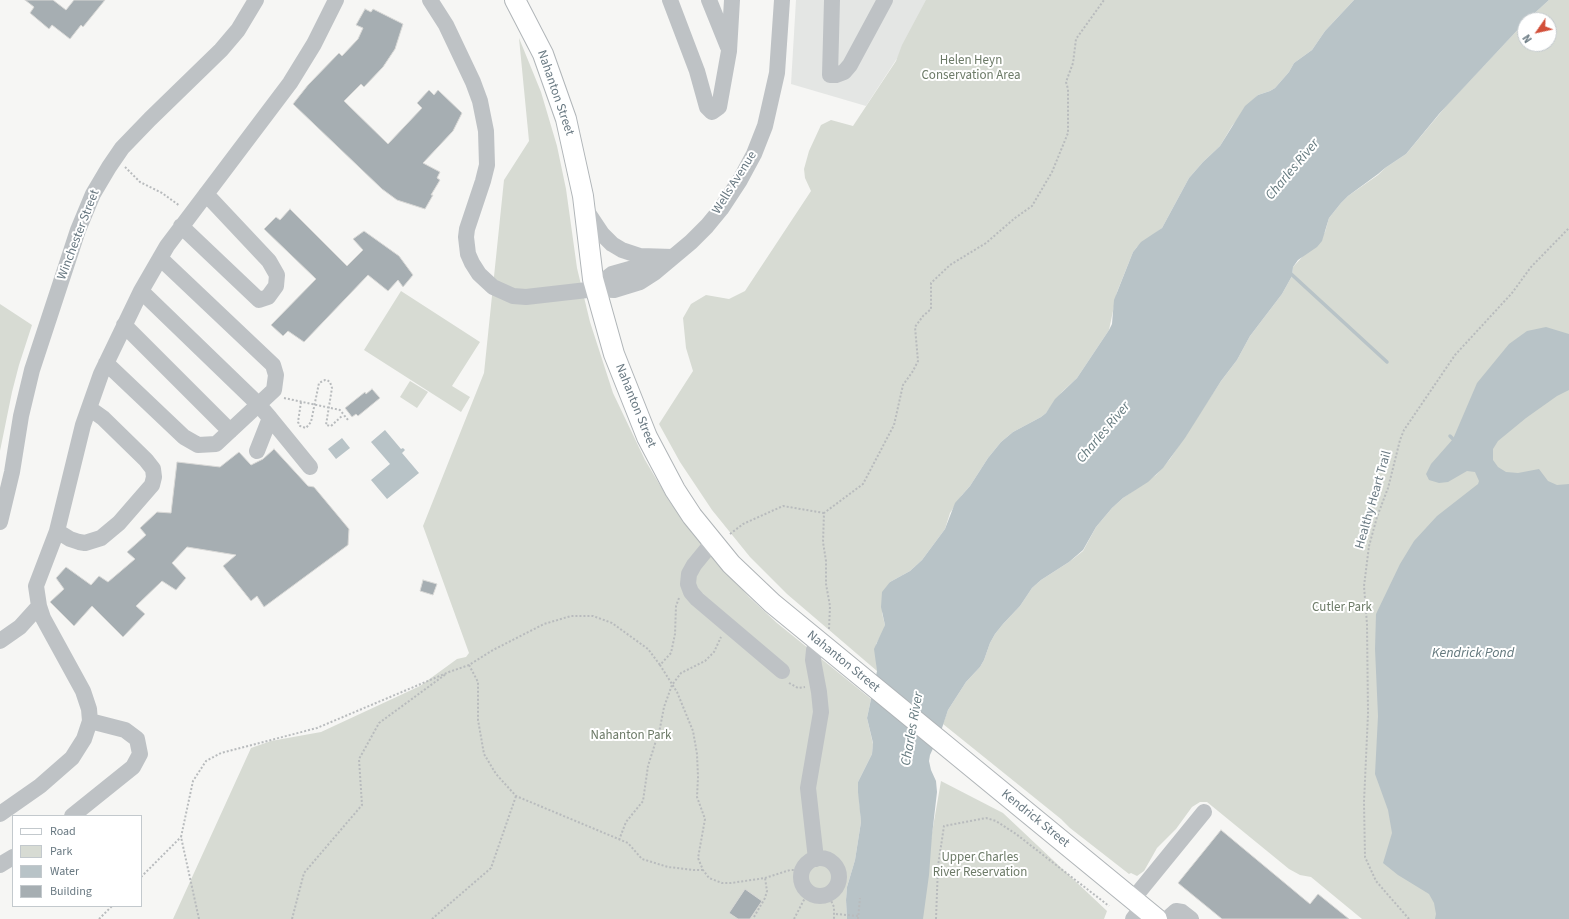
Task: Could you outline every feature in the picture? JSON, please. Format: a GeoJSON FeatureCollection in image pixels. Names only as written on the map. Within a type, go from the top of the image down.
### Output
{"type":"FeatureCollection","features":[{"type":"Feature","properties":{"kind":"main road","name":"Nahanton Street"},"geometry":{"type":"LineString","coordinates":[[515,0],[542,54],[562,106],[574,147],[585,208],[590,258],[596,289],[614,354],[647,437],[674,490],[712,543],[750,583],[820,644],[914,719]]}},
{"type":"Feature","properties":{"kind":"main road","name":"Kendrick Street"},"geometry":{"type":"LineString","coordinates":[[914,719],[1141,911]]}},
{"type":"Feature","properties":{"kind":"street","name":"Winchester Street"},"geometry":{"type":"LineString","coordinates":[[0,522],[12,472],[26,393],[36,357],[83,217],[98,184],[115,158],[131,139],[221,50],[238,30],[256,0]]}},
{"type":"Feature","properties":{"kind":"street"},"geometry":{"type":"LineString","coordinates":[[0,814],[40,786],[72,758],[84,739],[90,721],[89,709],[83,691],[43,618],[39,606],[36,586],[56,531],[83,425],[106,363],[141,291],[160,258],[186,220],[294,76],[314,44],[336,0]]}},
{"type":"Feature","properties":{"kind":"street"},"geometry":{"type":"LineString","coordinates":[[430,0],[446,25],[473,82],[480,101],[485,126],[487,142],[485,173],[470,219],[466,237],[466,247],[472,263],[479,274],[488,283],[498,290],[513,296],[536,297],[596,289]]}},
{"type":"Feature","properties":{"kind":"street"},"geometry":{"type":"LineString","coordinates":[[670,0],[697,71],[707,107],[712,112],[718,107],[729,51],[732,0]]}},
{"type":"Feature","properties":{"kind":"street"},"geometry":{"type":"LineString","coordinates":[[709,0],[729,51]]}},
{"type":"Feature","properties":{"kind":"street","name":"Wells Avenue"},"geometry":{"type":"LineString","coordinates":[[596,289],[612,274],[673,257],[699,234],[717,213],[740,180],[756,149],[768,116],[775,85],[778,61],[782,0]]}},
{"type":"Feature","properties":{"kind":"street"},"geometry":{"type":"LineString","coordinates":[[832,0],[830,75],[836,75],[844,72],[850,66],[885,0]]}},
{"type":"Feature","properties":{"kind":"street"},"geometry":{"type":"LineString","coordinates":[[186,220],[259,300],[268,297],[276,286],[277,275],[269,261],[206,194]]}},
{"type":"Feature","properties":{"kind":"street"},"geometry":{"type":"LineString","coordinates":[[585,208],[597,228],[617,247],[628,253],[640,256],[673,257]]}},
{"type":"Feature","properties":{"kind":"street"},"geometry":{"type":"LineString","coordinates":[[106,363],[184,437],[198,445],[216,444],[274,390],[276,375],[273,364],[160,258]]}},
{"type":"Feature","properties":{"kind":"street"},"geometry":{"type":"LineString","coordinates":[[141,291],[264,399],[270,418],[310,467]]}},
{"type":"Feature","properties":{"kind":"street"},"geometry":{"type":"LineString","coordinates":[[124,325],[230,431]]}},
{"type":"Feature","properties":{"kind":"street"},"geometry":{"type":"LineString","coordinates":[[56,531],[79,542],[86,543],[101,538],[119,523],[152,485],[154,477],[153,469],[146,460],[103,418],[89,408]]}},
{"type":"Feature","properties":{"kind":"street"},"geometry":{"type":"LineString","coordinates":[[256,450],[270,418]]}},
{"type":"Feature","properties":{"kind":"street"},"geometry":{"type":"LineString","coordinates":[[712,543],[691,569],[688,579],[689,587],[697,599],[782,671]]}},
{"type":"Feature","properties":{"kind":"street"},"geometry":{"type":"LineString","coordinates":[[0,641],[20,627],[39,606]]}},
{"type":"Feature","properties":{"kind":"street"},"geometry":{"type":"LineString","coordinates":[[816,859],[808,788],[821,712],[813,655],[820,644]]}},
{"type":"Feature","properties":{"kind":"street"},"geometry":{"type":"LineString","coordinates":[[73,815],[133,767],[140,754],[137,739],[125,730],[90,721]]}},
{"type":"Feature","properties":{"kind":"street"},"geometry":{"type":"LineString","coordinates":[[1141,911],[1204,812]]}},
{"type":"Feature","properties":{"kind":"street"},"geometry":{"type":"LineString","coordinates":[[0,865],[12,858]]}},
{"type":"Feature","properties":{"kind":"street"},"geometry":{"type":"LineString","coordinates":[[816,859],[828,860],[836,869],[838,874],[836,886],[828,894],[818,896],[808,892],[802,882],[802,870],[810,861],[816,859]]}},
{"type":"Feature","properties":{"kind":"street"},"geometry":{"type":"LineString","coordinates":[[1167,919],[1176,911],[1182,912],[1191,919]]}},
{"type":"Feature","properties":{"kind":"path"},"geometry":{"type":"LineString","coordinates":[[730,534],[743,524],[783,506],[824,513],[863,484],[894,425],[903,385],[918,361],[915,327],[923,316],[931,309],[931,283],[950,265],[986,243],[1015,218],[1032,206],[1052,172],[1068,133],[1068,90],[1066,82],[1073,63],[1076,39],[1104,0]]}},
{"type":"Feature","properties":{"kind":"path"},"geometry":{"type":"LineString","coordinates":[[115,158],[140,182],[162,192],[186,220]]}},
{"type":"Feature","properties":{"kind":"path","name":"Healthy Heart Trail"},"geometry":{"type":"LineString","coordinates":[[1409,919],[1376,881],[1365,857],[1364,802],[1368,714],[1367,624],[1364,586],[1369,546],[1377,517],[1388,488],[1404,430],[1455,355],[1512,293],[1531,267],[1569,228]]}},
{"type":"Feature","properties":{"kind":"path"},"geometry":{"type":"LineString","coordinates":[[301,402],[298,420],[299,424],[303,428],[306,428],[310,425],[319,383],[327,380],[330,382],[332,388],[326,425],[328,426],[335,424],[343,415]]}},
{"type":"Feature","properties":{"kind":"path"},"geometry":{"type":"LineString","coordinates":[[264,399],[301,402],[328,407],[340,410],[348,420]]}},
{"type":"Feature","properties":{"kind":"path"},"geometry":{"type":"LineString","coordinates":[[820,644],[830,626],[830,606],[826,584],[826,561],[823,542],[824,513]]}},
{"type":"Feature","properties":{"kind":"path"},"geometry":{"type":"LineString","coordinates":[[660,665],[671,653],[675,634],[676,606],[680,595],[689,587]]}},
{"type":"Feature","properties":{"kind":"path"},"geometry":{"type":"LineString","coordinates":[[198,919],[181,837],[193,781],[206,761],[221,753],[317,728],[469,665],[493,650],[544,624],[571,616],[593,616],[612,623],[648,650],[660,665],[677,692],[693,731],[697,754],[697,797],[705,819],[698,858],[703,870],[709,878],[722,883],[737,882],[765,878],[790,870],[802,870]]}},
{"type":"Feature","properties":{"kind":"path"},"geometry":{"type":"LineString","coordinates":[[620,840],[626,822],[643,801],[648,766],[660,728],[664,707],[672,685],[681,673],[705,661],[714,652],[728,625]]}},
{"type":"Feature","properties":{"kind":"path"},"geometry":{"type":"LineString","coordinates":[[469,665],[478,682],[478,720],[484,754],[496,774],[516,796],[628,843],[642,859],[668,867],[703,870]]}},
{"type":"Feature","properties":{"kind":"path"},"geometry":{"type":"LineString","coordinates":[[782,671],[784,678],[798,688],[818,684]]}},
{"type":"Feature","properties":{"kind":"path"},"geometry":{"type":"LineString","coordinates":[[292,919],[304,873],[362,805],[358,759],[380,723],[449,672]]}},
{"type":"Feature","properties":{"kind":"path"},"geometry":{"type":"LineString","coordinates":[[432,919],[491,868],[516,796]]}},
{"type":"Feature","properties":{"kind":"path"},"geometry":{"type":"LineString","coordinates":[[936,919],[938,866],[944,826],[986,818],[996,821],[1016,834],[1108,906]]}},
{"type":"Feature","properties":{"kind":"path"},"geometry":{"type":"LineString","coordinates":[[142,876],[181,837]]}},
{"type":"Feature","properties":{"kind":"path"},"geometry":{"type":"LineString","coordinates":[[754,917],[765,898],[767,891],[765,878]]}},
{"type":"Feature","properties":{"kind":"path"},"geometry":{"type":"LineString","coordinates":[[794,919],[808,892]]}},
{"type":"Feature","properties":{"kind":"path"},"geometry":{"type":"LineString","coordinates":[[828,894],[834,907],[834,919]]}},
{"type":"Feature","properties":{"kind":"path"},"geometry":{"type":"LineString","coordinates":[[835,914],[858,918],[860,898]]}},
{"type":"Feature","properties":{"kind":"path"},"geometry":{"type":"LineString","coordinates":[[99,919],[111,907]]}},
{"type":"Feature","properties":{"kind":"shaded area"},"geometry":{"type":"Polygon","coordinates":[[[796,0],[935,0],[866,106],[791,84],[796,0]]]}},
{"type":"Feature","properties":{"kind":"green space","name":"Helen Heyn Conservation Area"},"geometry":{"type":"Polygon","coordinates":[[[926,0],[1354,0],[1325,31],[1312,50],[1294,63],[1289,72],[1275,88],[1258,95],[1232,126],[1220,146],[1189,178],[1162,228],[1137,247],[1133,252],[1117,292],[1109,330],[1077,378],[1062,392],[1046,413],[1013,432],[1001,442],[962,495],[950,513],[945,529],[922,560],[910,571],[890,582],[882,613],[885,625],[884,631],[876,644],[877,671],[787,594],[750,557],[712,510],[680,462],[659,424],[693,371],[686,348],[683,318],[691,304],[706,295],[729,299],[745,291],[811,191],[805,178],[804,169],[809,151],[821,125],[831,120],[853,126],[896,61],[902,45],[926,0]]]}},
{"type":"Feature","properties":{"kind":"green space","name":"Cutler Park"},"geometry":{"type":"Polygon","coordinates":[[[1549,0],[1569,0],[1569,919],[1362,919],[1311,877],[1300,875],[1289,869],[1207,802],[1200,802],[1192,807],[1176,829],[1157,848],[1144,871],[1137,876],[1131,873],[1129,874],[1070,828],[1061,819],[943,724],[948,710],[966,682],[980,667],[995,634],[1020,606],[1032,588],[1083,551],[1096,527],[1112,508],[1123,498],[1156,475],[1170,459],[1221,381],[1237,360],[1250,336],[1282,294],[1292,276],[1293,267],[1325,232],[1329,218],[1341,203],[1385,168],[1406,154],[1447,105],[1517,31],[1517,52],[1557,52],[1557,12],[1536,12],[1549,0]]]}},
{"type":"Feature","properties":{"kind":"green space","name":"Nahanton Park"},"geometry":{"type":"Polygon","coordinates":[[[519,38],[541,92],[557,146],[566,189],[577,268],[590,322],[613,393],[645,460],[670,502],[693,534],[749,597],[777,623],[871,699],[867,718],[873,744],[872,754],[858,782],[861,822],[855,860],[847,887],[847,919],[173,919],[251,748],[271,741],[321,732],[420,686],[457,659],[466,657],[469,653],[423,526],[484,373],[504,180],[529,141],[519,38]]]}},
{"type":"Feature","properties":{"kind":"green space"},"geometry":{"type":"Polygon","coordinates":[[[401,291],[480,342],[452,386],[470,397],[461,412],[364,350],[401,291]]]}},
{"type":"Feature","properties":{"kind":"green space"},"geometry":{"type":"Polygon","coordinates":[[[0,304],[32,325],[12,392],[0,451],[0,304]]]}},
{"type":"Feature","properties":{"kind":"green space"},"geometry":{"type":"Polygon","coordinates":[[[410,381],[428,392],[417,408],[400,397],[410,381]]]}},
{"type":"Feature","properties":{"kind":"green space","name":"Upper Charles River Reservation"},"geometry":{"type":"Polygon","coordinates":[[[941,781],[1003,813],[1107,911],[1104,919],[917,919],[941,781]]]}},
{"type":"Feature","properties":{"kind":"water","name":"Charles River"},"geometry":{"type":"Polygon","coordinates":[[[1354,0],[1549,0],[1536,12],[1517,12],[1517,31],[1439,114],[1406,154],[1385,168],[1341,203],[1329,218],[1322,241],[1317,247],[1298,260],[1293,267],[1292,276],[1282,294],[1250,336],[1237,360],[1221,381],[1185,438],[1163,468],[1148,482],[1123,498],[1112,508],[1096,527],[1083,550],[1069,562],[1041,580],[1032,588],[1020,606],[995,634],[980,667],[966,682],[948,710],[941,731],[930,755],[929,761],[936,781],[937,792],[923,919],[847,919],[847,887],[855,860],[861,822],[858,782],[872,754],[873,743],[867,718],[877,671],[874,649],[885,625],[881,607],[882,592],[890,582],[910,571],[922,560],[945,529],[955,503],[970,486],[988,458],[1001,442],[1013,432],[1046,413],[1055,399],[1077,378],[1112,324],[1114,300],[1133,252],[1141,242],[1162,228],[1189,178],[1220,146],[1245,106],[1258,95],[1275,88],[1289,72],[1294,63],[1312,50],[1325,31],[1354,0]]]}},
{"type":"Feature","properties":{"kind":"water","name":"Kendrick Pond"},"geometry":{"type":"Polygon","coordinates":[[[1546,327],[1569,334],[1569,390],[1557,396],[1526,418],[1498,441],[1493,449],[1493,460],[1498,467],[1506,472],[1518,473],[1539,469],[1548,481],[1557,485],[1569,484],[1569,919],[1435,919],[1436,914],[1434,903],[1429,894],[1398,875],[1383,863],[1392,833],[1388,810],[1375,774],[1378,716],[1375,649],[1376,614],[1400,564],[1414,541],[1437,516],[1478,484],[1479,481],[1475,472],[1467,471],[1448,482],[1439,483],[1429,480],[1426,474],[1431,464],[1453,439],[1477,383],[1509,344],[1527,331],[1546,327]]]}},
{"type":"Feature","properties":{"kind":"water"},"geometry":{"type":"Polygon","coordinates":[[[385,430],[401,449],[403,448],[405,450],[402,453],[419,473],[387,499],[371,480],[390,464],[371,442],[385,430]]]}},
{"type":"Feature","properties":{"kind":"water"},"geometry":{"type":"Polygon","coordinates":[[[342,438],[350,448],[336,459],[328,449],[342,438]]]}},
{"type":"Feature","properties":{"kind":"building"},"geometry":{"type":"Polygon","coordinates":[[[25,0],[53,0],[66,10],[74,0],[105,0],[83,27],[81,25],[70,39],[52,25],[49,29],[30,13],[34,7],[25,0]]]}},
{"type":"Feature","properties":{"kind":"building"},"geometry":{"type":"Polygon","coordinates":[[[365,9],[371,12],[373,9],[403,24],[395,49],[383,67],[364,87],[361,84],[344,101],[388,144],[422,108],[417,103],[429,90],[434,95],[438,90],[462,113],[453,131],[423,163],[440,172],[437,178],[440,180],[425,209],[397,200],[382,189],[293,104],[308,85],[339,53],[342,56],[358,39],[363,28],[356,25],[365,9]]]}},
{"type":"Feature","properties":{"kind":"building"},"geometry":{"type":"Polygon","coordinates":[[[290,209],[347,266],[363,250],[353,239],[364,231],[399,256],[413,275],[403,287],[398,280],[388,291],[368,275],[304,342],[288,331],[283,336],[271,325],[316,279],[264,229],[276,217],[280,220],[290,209]]]}},
{"type":"Feature","properties":{"kind":"building"},"geometry":{"type":"Polygon","coordinates":[[[372,389],[380,398],[358,416],[356,414],[352,417],[345,408],[365,392],[366,394],[372,389]]]}},
{"type":"Feature","properties":{"kind":"building"},"geometry":{"type":"Polygon","coordinates":[[[274,449],[308,486],[314,487],[349,529],[348,545],[264,607],[257,596],[251,601],[223,566],[236,555],[187,547],[172,563],[186,578],[176,590],[162,581],[136,606],[145,614],[123,637],[92,606],[74,626],[50,602],[64,589],[56,578],[66,567],[91,585],[99,576],[108,582],[135,559],[127,552],[146,535],[140,528],[157,512],[171,513],[177,462],[220,467],[239,452],[251,465],[263,459],[274,449]]]}},
{"type":"Feature","properties":{"kind":"building"},"geometry":{"type":"Polygon","coordinates":[[[423,580],[437,584],[433,595],[420,591],[423,580]]]}},
{"type":"Feature","properties":{"kind":"building"},"geometry":{"type":"Polygon","coordinates":[[[1221,830],[1310,904],[1318,894],[1349,919],[1222,919],[1178,883],[1221,830]]]}},
{"type":"Feature","properties":{"kind":"building"},"geometry":{"type":"Polygon","coordinates":[[[745,889],[762,901],[750,919],[738,919],[729,913],[745,889]]]}},
{"type":"Feature","properties":{"kind":"waterway"},"geometry":{"type":"LineString","coordinates":[[1289,272],[1387,362]]}},
{"type":"Feature","properties":{"kind":"waterway"},"geometry":{"type":"LineString","coordinates":[[1450,436],[1453,439]]}}]}
